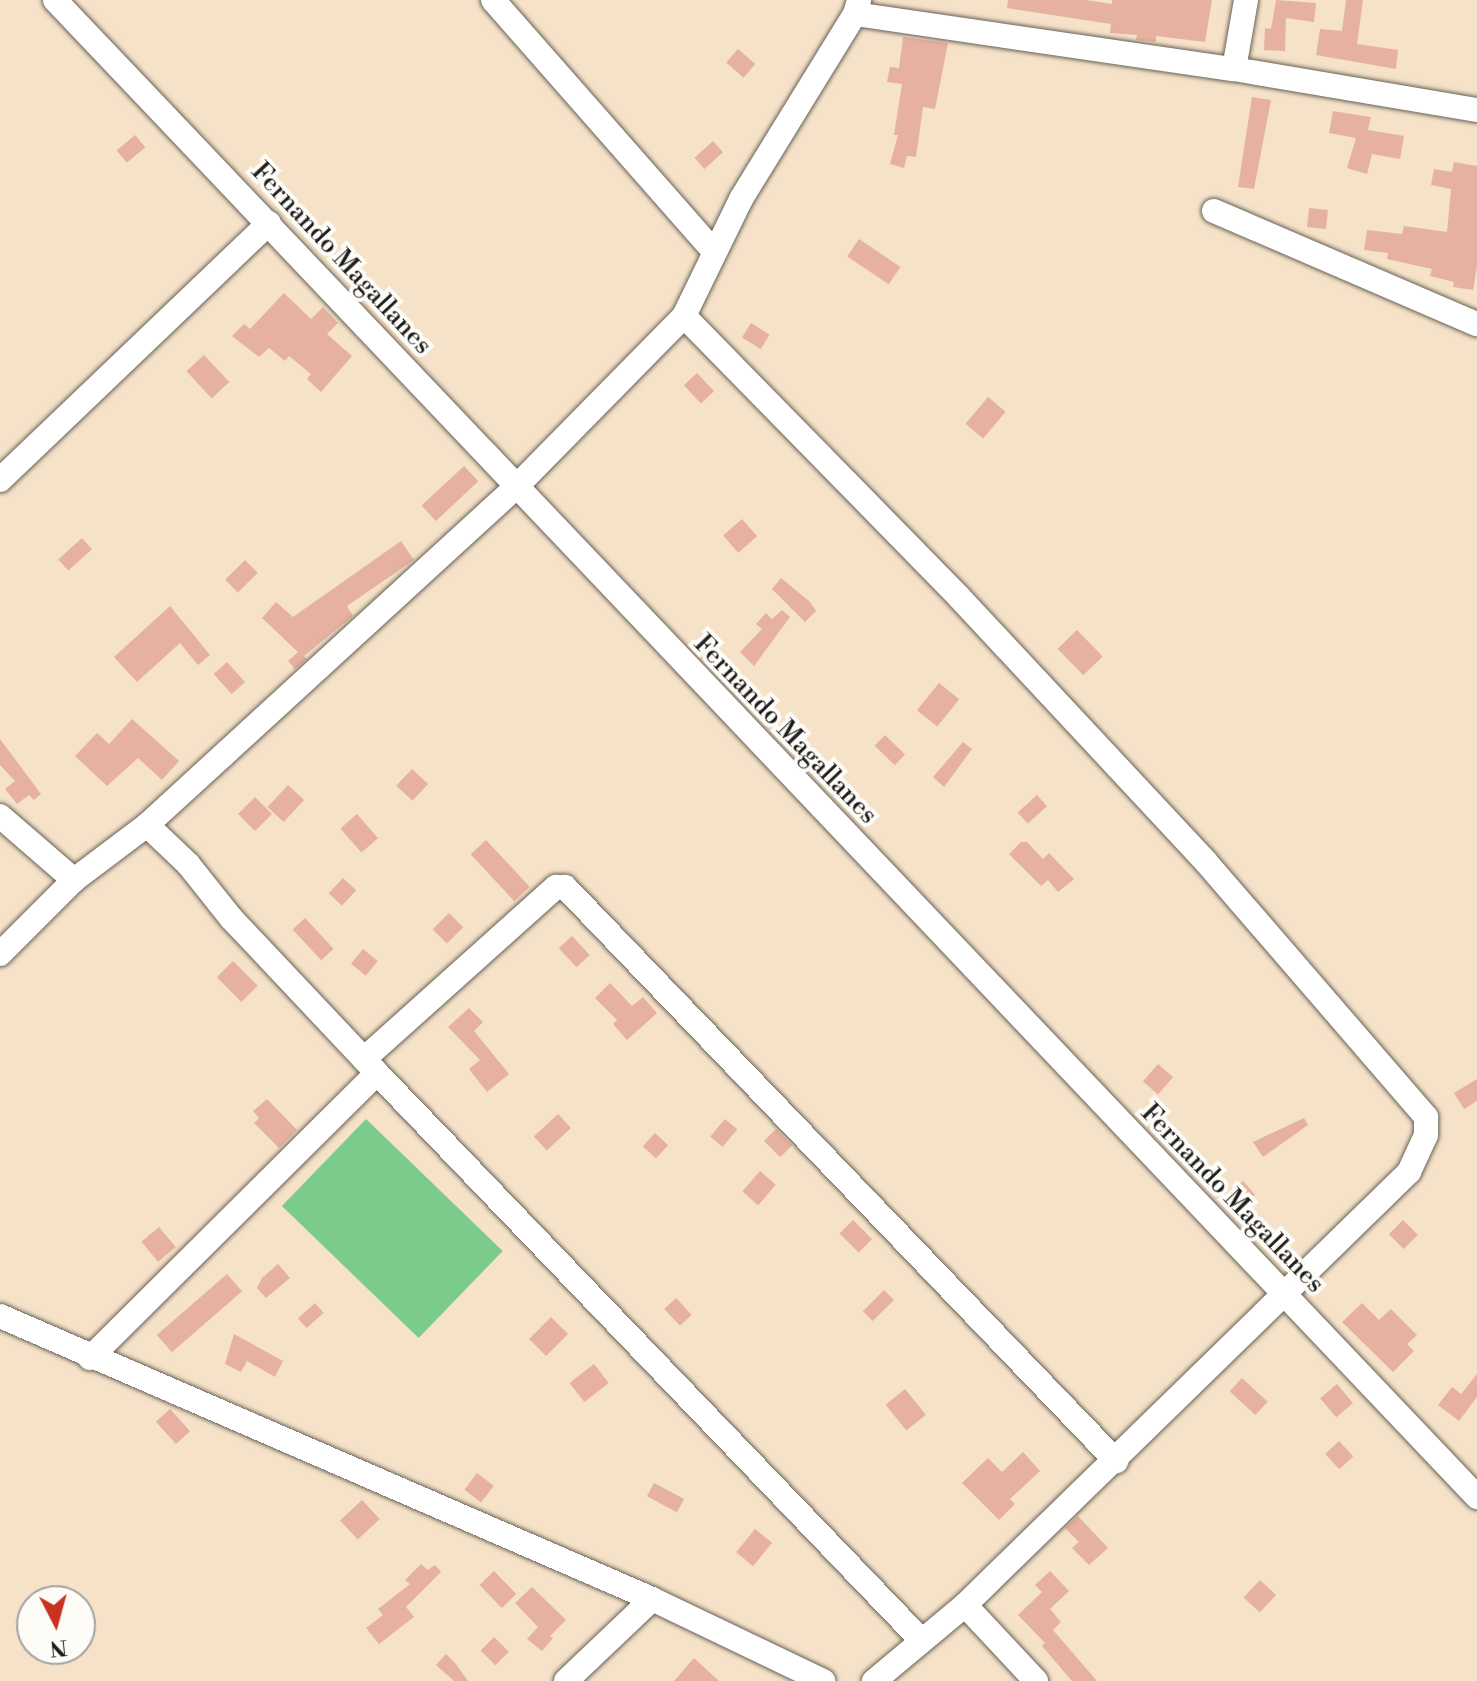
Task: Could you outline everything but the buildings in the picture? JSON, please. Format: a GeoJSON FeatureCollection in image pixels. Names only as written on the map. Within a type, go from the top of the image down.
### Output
{"type":"FeatureCollection","features":[{"type":"Feature","properties":{"kind":"street","name":"Fernando Magallanes"},"geometry":{"type":"LineString","coordinates":[[55,0],[1477,1497]]}},
{"type":"Feature","properties":{"kind":"street"},"geometry":{"type":"LineString","coordinates":[[493,0],[714,252]]}},
{"type":"Feature","properties":{"kind":"street"},"geometry":{"type":"LineString","coordinates":[[1234,69],[1246,0]]}},
{"type":"Feature","properties":{"kind":"street"},"geometry":{"type":"LineString","coordinates":[[0,954],[74,880],[147,825],[516,487],[684,316],[753,178],[857,7],[1477,110]]}},
{"type":"Feature","properties":{"kind":"street"},"geometry":{"type":"LineString","coordinates":[[1214,211],[1477,324]]}},
{"type":"Feature","properties":{"kind":"street"},"geometry":{"type":"LineString","coordinates":[[0,480],[269,223]]}},
{"type":"Feature","properties":{"kind":"street"},"geometry":{"type":"LineString","coordinates":[[684,316],[959,597],[1206,862],[1426,1117],[1426,1135],[1409,1172],[965,1605],[874,1681]]}},
{"type":"Feature","properties":{"kind":"street"},"geometry":{"type":"LineString","coordinates":[[0,816],[74,880]]}},
{"type":"Feature","properties":{"kind":"street"},"geometry":{"type":"LineString","coordinates":[[147,825],[188,864],[231,918],[371,1066],[922,1641]]}},
{"type":"Feature","properties":{"kind":"street"},"geometry":{"type":"LineString","coordinates":[[90,1358],[371,1066],[556,887],[565,887],[1116,1461]]}},
{"type":"Feature","properties":{"kind":"street"},"geometry":{"type":"LineString","coordinates":[[0,1316],[90,1358],[652,1599],[823,1681]]}},
{"type":"Feature","properties":{"kind":"street"},"geometry":{"type":"LineString","coordinates":[[566,1681],[652,1599]]}},
{"type":"Feature","properties":{"kind":"street"},"geometry":{"type":"LineString","coordinates":[[965,1605],[1036,1681]]}},
{"type":"Feature","properties":{"kind":"green space"},"geometry":{"type":"Polygon","coordinates":[[[366,1119],[503,1251],[419,1338],[282,1206],[366,1119]]]}}]}
